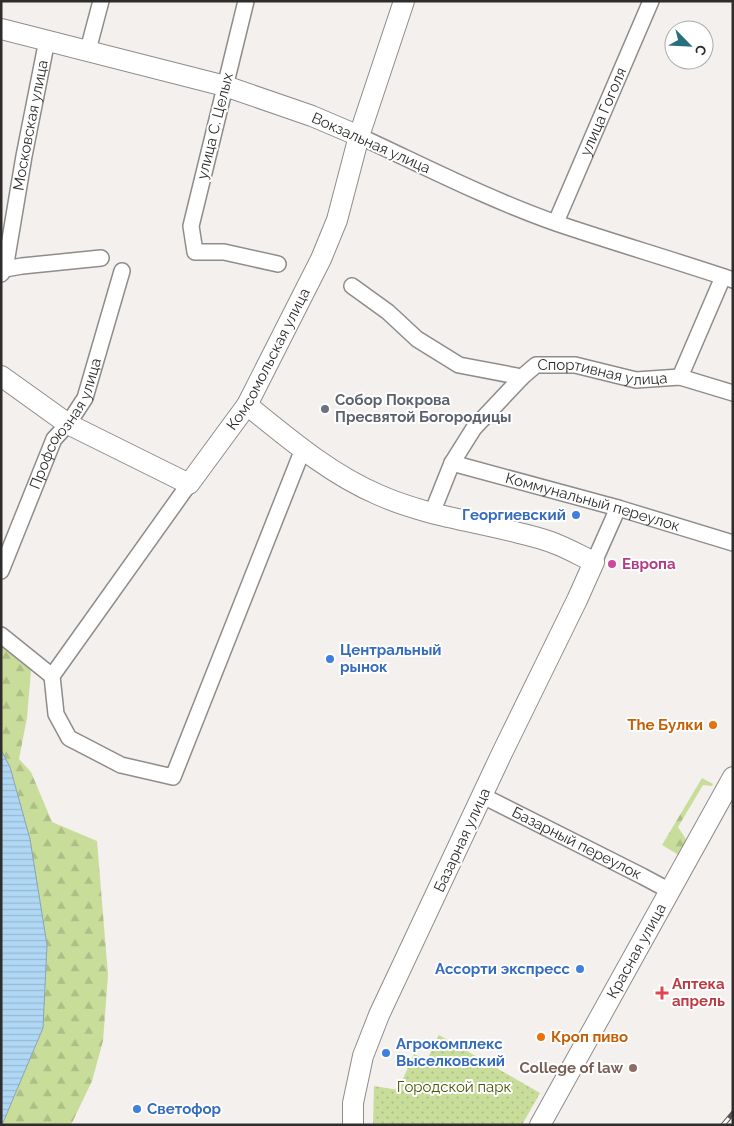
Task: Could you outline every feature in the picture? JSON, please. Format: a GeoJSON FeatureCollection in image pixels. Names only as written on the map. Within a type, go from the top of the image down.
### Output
{"type":"FeatureCollection","features":[{"type":"Feature","properties":{"kind":"main road","name":"Комсомольская улица"},"geometry":{"type":"LineString","coordinates":[[189,484],[248,405],[321,259],[337,220],[359,136],[404,1]]}},
{"type":"Feature","properties":{"kind":"main road","name":"Вокзальная улица"},"geometry":{"type":"LineString","coordinates":[[1,29],[225,86],[312,116],[359,136]]}},
{"type":"Feature","properties":{"kind":"main road"},"geometry":{"type":"LineString","coordinates":[[1,376],[68,424],[189,484]]}},
{"type":"Feature","properties":{"kind":"main road"},"geometry":{"type":"LineString","coordinates":[[248,405],[303,449],[350,481],[380,496],[432,513],[520,533],[555,544],[594,562]]}},
{"type":"Feature","properties":{"kind":"main road","name":"Базарная улица"},"geometry":{"type":"LineString","coordinates":[[352,1125],[353,1103],[363,1056],[379,1014],[594,562]]}},
{"type":"Feature","properties":{"kind":"main road","name":"Красная улица"},"geometry":{"type":"LineString","coordinates":[[540,1125],[733,778]]}},
{"type":"Feature","properties":{"kind":"street"},"geometry":{"type":"LineString","coordinates":[[88,50],[101,1]]}},
{"type":"Feature","properties":{"kind":"street","name":"улица С. Целых"},"geometry":{"type":"LineString","coordinates":[[246,1],[191,226],[194,252],[224,252],[278,264]]}},
{"type":"Feature","properties":{"kind":"street","name":"улица Гоголя"},"geometry":{"type":"LineString","coordinates":[[556,222],[651,1]]}},
{"type":"Feature","properties":{"kind":"street","name":"Московская улица"},"geometry":{"type":"LineString","coordinates":[[3,271],[46,40]]}},
{"type":"Feature","properties":{"kind":"street","name":"Вокзальная улица"},"geometry":{"type":"LineString","coordinates":[[359,136],[495,199],[556,222],[728,278]]}},
{"type":"Feature","properties":{"kind":"street"},"geometry":{"type":"LineString","coordinates":[[3,271],[22,266],[101,258]]}},
{"type":"Feature","properties":{"kind":"street","name":"Профсоюзная улица"},"geometry":{"type":"LineString","coordinates":[[1,572],[54,439],[68,424],[85,398],[122,271]]}},
{"type":"Feature","properties":{"kind":"street"},"geometry":{"type":"LineString","coordinates":[[680,377],[728,278]]}},
{"type":"Feature","properties":{"kind":"street","name":"Спортивная улица"},"geometry":{"type":"LineString","coordinates":[[352,286],[388,312],[417,339],[459,365],[522,377],[536,365],[575,365],[636,380],[680,377],[733,393]]}},
{"type":"Feature","properties":{"kind":"street"},"geometry":{"type":"LineString","coordinates":[[432,513],[452,463],[474,428],[522,377]]}},
{"type":"Feature","properties":{"kind":"street"},"geometry":{"type":"LineString","coordinates":[[1,635],[52,676],[56,714],[69,738],[121,765],[173,777],[303,449]]}},
{"type":"Feature","properties":{"kind":"street","name":"Коммунальный переулок"},"geometry":{"type":"LineString","coordinates":[[452,463],[618,508],[733,543]]}},
{"type":"Feature","properties":{"kind":"street","name":"Комсомольская улица"},"geometry":{"type":"LineString","coordinates":[[52,676],[189,484]]}},
{"type":"Feature","properties":{"kind":"street","name":"Базарная улица"},"geometry":{"type":"LineString","coordinates":[[594,562],[618,508]]}},
{"type":"Feature","properties":{"kind":"street","name":"Базарный переулок"},"geometry":{"type":"LineString","coordinates":[[483,796],[670,891]]}},
{"type":"Feature","properties":{"kind":"green space"},"geometry":{"type":"Polygon","coordinates":[[[1,645],[31,670],[27,718],[19,759],[31,772],[52,822],[97,841],[108,975],[103,1041],[92,1081],[71,1125],[2,1125],[43,1028],[10,767],[1,750],[1,645]]]}},
{"type":"Feature","properties":{"kind":"green space"},"geometry":{"type":"Polygon","coordinates":[[[702,778],[713,784],[712,786],[703,785],[678,827],[689,844],[682,857],[662,845],[702,778]]]}},
{"type":"Feature","properties":{"kind":"green space","name":"Городской парк"},"geometry":{"type":"Polygon","coordinates":[[[439,1035],[540,1093],[522,1125],[373,1125],[374,1086],[398,1090],[414,1054],[427,1060],[439,1035]]]}},
{"type":"Feature","properties":{"kind":"water"},"geometry":{"type":"Polygon","coordinates":[[[1,750],[10,767],[30,839],[47,945],[43,1028],[2,1125],[1,750]]]}},
{"type":"Feature","properties":{"kind":"railway"},"geometry":{"type":"LineString","coordinates":[[723,1125],[733,1113]]}},
{"type":"Feature","properties":{"kind":"place","name":"Собор Покрова Пресвятой Богородицы"},"geometry":{"type":"Point","coordinates":[325,409]}},
{"type":"Feature","properties":{"kind":"place","name":"Георгиевский"},"geometry":{"type":"Point","coordinates":[576,515]}},
{"type":"Feature","properties":{"kind":"place","name":"Европа"},"geometry":{"type":"Point","coordinates":[612,564]}},
{"type":"Feature","properties":{"kind":"place","name":"Центральный рынок"},"geometry":{"type":"Point","coordinates":[330,659]}},
{"type":"Feature","properties":{"kind":"place","name":"The Булки"},"geometry":{"type":"Point","coordinates":[713,725]}},
{"type":"Feature","properties":{"kind":"place","name":"Ассорти экспресс"},"geometry":{"type":"Point","coordinates":[580,969]}},
{"type":"Feature","properties":{"kind":"place","name":"Аптека апрель"},"geometry":{"type":"Point","coordinates":[662,993]}},
{"type":"Feature","properties":{"kind":"place","name":"Кроп пиво"},"geometry":{"type":"Point","coordinates":[541,1037]}},
{"type":"Feature","properties":{"kind":"place","name":"Агрокомплекс Выселковский"},"geometry":{"type":"Point","coordinates":[386,1053]}},
{"type":"Feature","properties":{"kind":"place","name":"College of law"},"geometry":{"type":"Point","coordinates":[633,1068]}},
{"type":"Feature","properties":{"kind":"place","name":"Светофор"},"geometry":{"type":"Point","coordinates":[137,1109]}}]}
